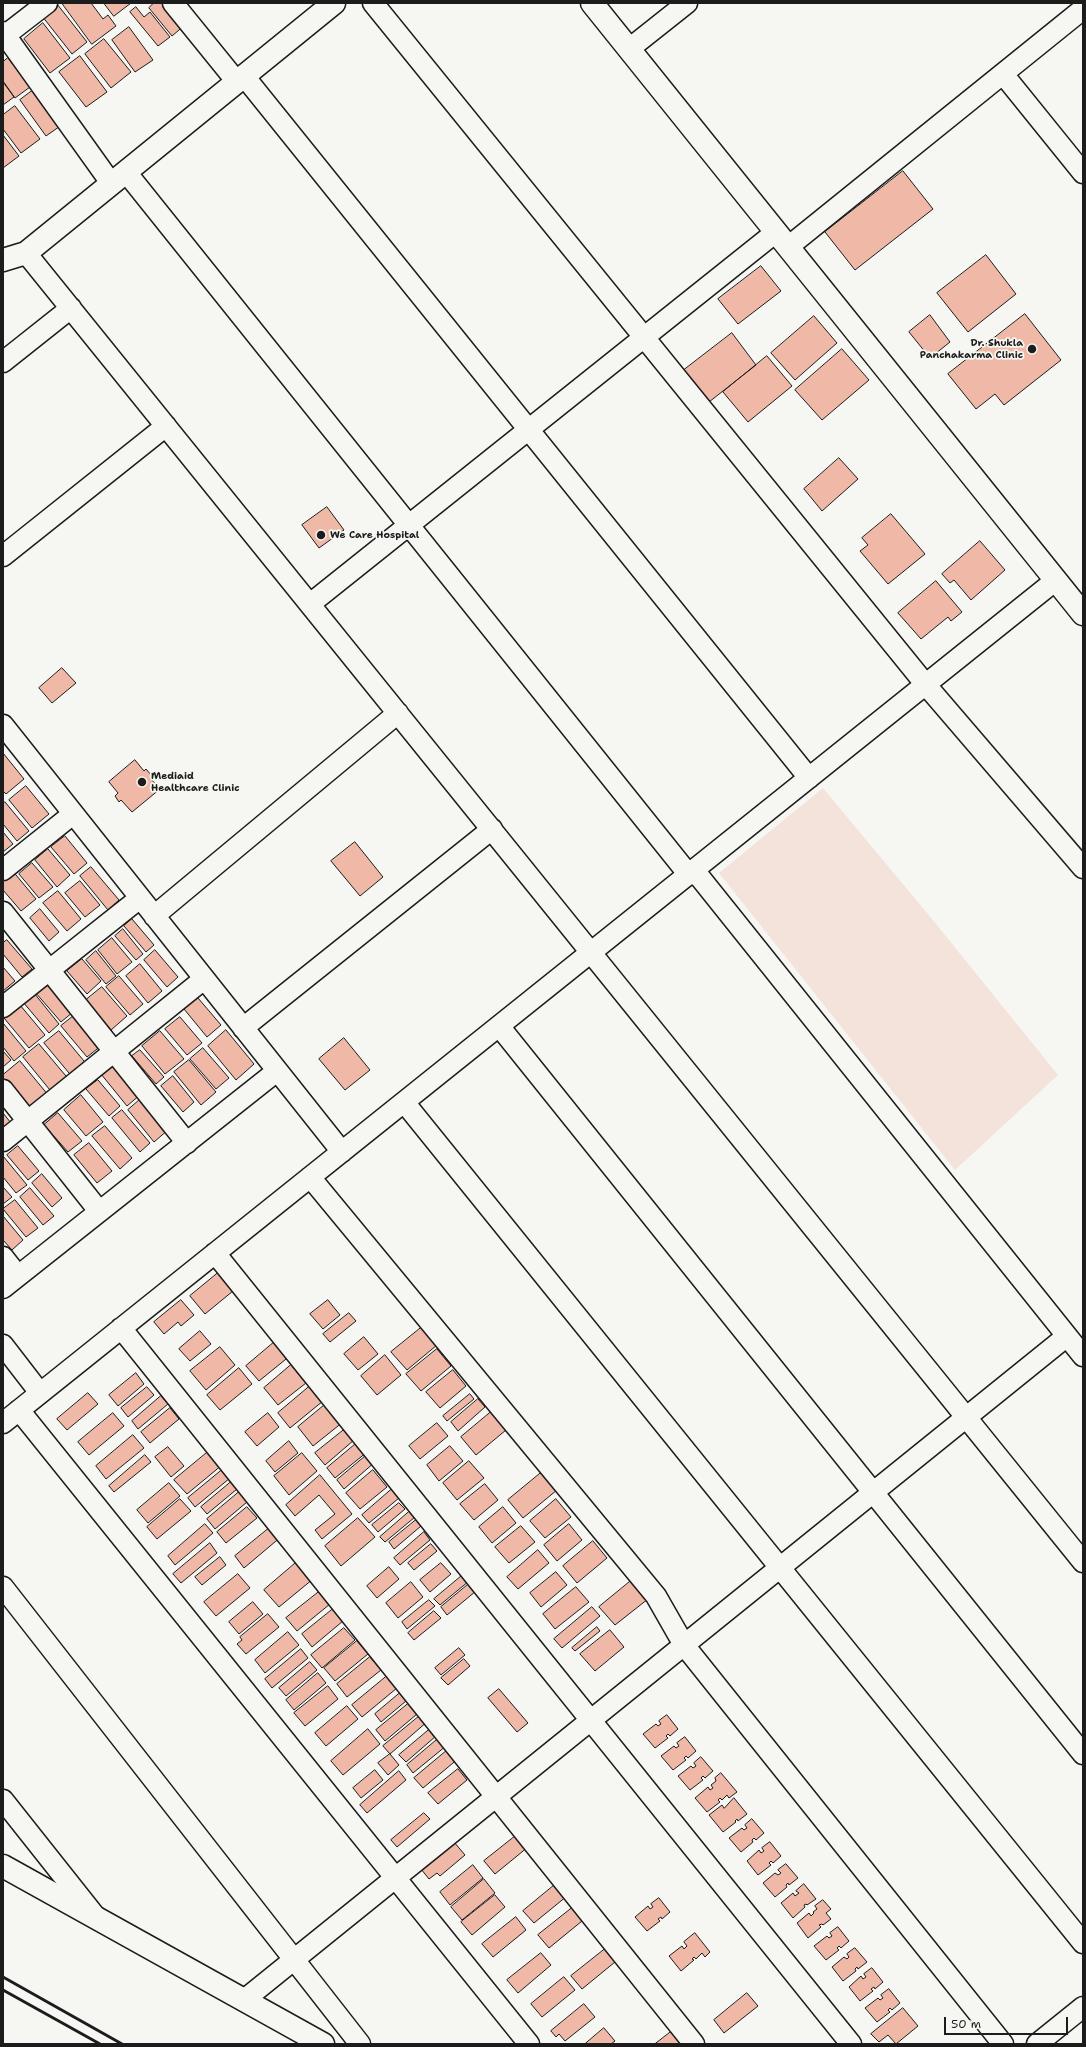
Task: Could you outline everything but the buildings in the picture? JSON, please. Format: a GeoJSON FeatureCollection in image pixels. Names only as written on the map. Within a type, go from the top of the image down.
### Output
{"type":"FeatureCollection","features":[{"type":"Feature","properties":{"kind":"street"},"geometry":{"type":"LineString","coordinates":[[47,3],[4,35],[118,178],[409,526],[1083,1356]]}},
{"type":"Feature","properties":{"kind":"street"},"geometry":{"type":"LineString","coordinates":[[173,3],[240,79],[529,430],[809,778]]}},
{"type":"Feature","properties":{"kind":"street"},"geometry":{"type":"LineString","coordinates":[[3,260],[26,252],[334,3]]}},
{"type":"Feature","properties":{"kind":"street"},"geometry":{"type":"LineString","coordinates":[[374,3],[926,685],[1083,868]]}},
{"type":"Feature","properties":{"kind":"street"},"geometry":{"type":"LineString","coordinates":[[592,3],[1083,614]]}},
{"type":"Feature","properties":{"kind":"street"},"geometry":{"type":"LineString","coordinates":[[629,49],[686,3]]}},
{"type":"Feature","properties":{"kind":"street"},"geometry":{"type":"LineString","coordinates":[[310,604],[644,338],[782,240],[1003,74],[1082,11]]}},
{"type":"Feature","properties":{"kind":"street"},"geometry":{"type":"LineString","coordinates":[[1003,74],[1083,173]]}},
{"type":"Feature","properties":{"kind":"street"},"geometry":{"type":"LineString","coordinates":[[26,252],[1083,1562]]}},
{"type":"Feature","properties":{"kind":"street"},"geometry":{"type":"LineString","coordinates":[[3,362],[71,308]]}},
{"type":"Feature","properties":{"kind":"street"},"geometry":{"type":"LineString","coordinates":[[3,556],[166,426]]}},
{"type":"Feature","properties":{"kind":"street"},"geometry":{"type":"LineString","coordinates":[[3,1423],[1056,580]]}},
{"type":"Feature","properties":{"kind":"street"},"geometry":{"type":"LineString","coordinates":[[154,916],[398,713]]}},
{"type":"Feature","properties":{"kind":"street"},"geometry":{"type":"LineString","coordinates":[[3,726],[342,1152]]}},
{"type":"Feature","properties":{"kind":"street"},"geometry":{"type":"LineString","coordinates":[[3,870],[73,814]]}},
{"type":"Feature","properties":{"kind":"street"},"geometry":{"type":"LineString","coordinates":[[243,1028],[492,829]]}},
{"type":"Feature","properties":{"kind":"street"},"geometry":{"type":"LineString","coordinates":[[3,1007],[140,898]]}},
{"type":"Feature","properties":{"kind":"street"},"geometry":{"type":"LineString","coordinates":[[3,912],[187,1142]]}},
{"type":"Feature","properties":{"kind":"street"},"geometry":{"type":"LineString","coordinates":[[3,1141],[204,979]]}},
{"type":"Feature","properties":{"kind":"street"},"geometry":{"type":"LineString","coordinates":[[499,1026],[1083,1754]]}},
{"type":"Feature","properties":{"kind":"street"},"geometry":{"type":"LineString","coordinates":[[3,1257],[11,1282],[277,1071]]}},
{"type":"Feature","properties":{"kind":"street"},"geometry":{"type":"LineString","coordinates":[[3,1090],[100,1211]]}},
{"type":"Feature","properties":{"kind":"street"},"geometry":{"type":"LineString","coordinates":[[404,1102],[1083,1943]]}},
{"type":"Feature","properties":{"kind":"street"},"geometry":{"type":"LineString","coordinates":[[310,1178],[656,1596],[684,1645],[1004,2044]]}},
{"type":"Feature","properties":{"kind":"street"},"geometry":{"type":"LineString","coordinates":[[215,1253],[850,2044]]}},
{"type":"Feature","properties":{"kind":"street"},"geometry":{"type":"LineString","coordinates":[[121,1328],[694,2044]]}},
{"type":"Feature","properties":{"kind":"street"},"geometry":{"type":"LineString","coordinates":[[244,2000],[1067,1336]]}},
{"type":"Feature","properties":{"kind":"street"},"geometry":{"type":"LineString","coordinates":[[3,1345],[40,1393]]}},
{"type":"Feature","properties":{"kind":"street"},"geometry":{"type":"LineString","coordinates":[[20,1410],[529,2044]]}},
{"type":"Feature","properties":{"kind":"street"},"geometry":{"type":"LineString","coordinates":[[3,1587],[360,2044]]}},
{"type":"Feature","properties":{"kind":"street"},"geometry":{"type":"LineString","coordinates":[[3,1800],[98,1919]]}},
{"type":"Feature","properties":{"kind":"street"},"geometry":{"type":"LineString","coordinates":[[3,1866],[323,2044]]}},
{"type":"Feature","properties":{"kind":"street"},"geometry":{"type":"LineString","coordinates":[[1037,2044],[1083,2007]]}},
{"type":"Feature","properties":{"kind":"shaded area"},"geometry":{"type":"Polygon","coordinates":[[[823,788],[932,919],[1058,1075],[955,1170],[719,873],[823,788]]]}},
{"type":"Feature","properties":{"kind":"railway"},"geometry":{"type":"LineString","coordinates":[[3,1977],[122,2044]]}},
{"type":"Feature","properties":{"kind":"railway"},"geometry":{"type":"LineString","coordinates":[[3,1990],[100,2044]]}},
{"type":"Feature","properties":{"kind":"place","name":"Dr. Shukla Panchakarma Clinic"},"geometry":{"type":"Point","coordinates":[1032,349]}},
{"type":"Feature","properties":{"kind":"place","name":"We Care Hospital"},"geometry":{"type":"Point","coordinates":[321,535]}},
{"type":"Feature","properties":{"kind":"place","name":"Mediaid Healthcare Clinic"},"geometry":{"type":"Point","coordinates":[142,782]}}]}
